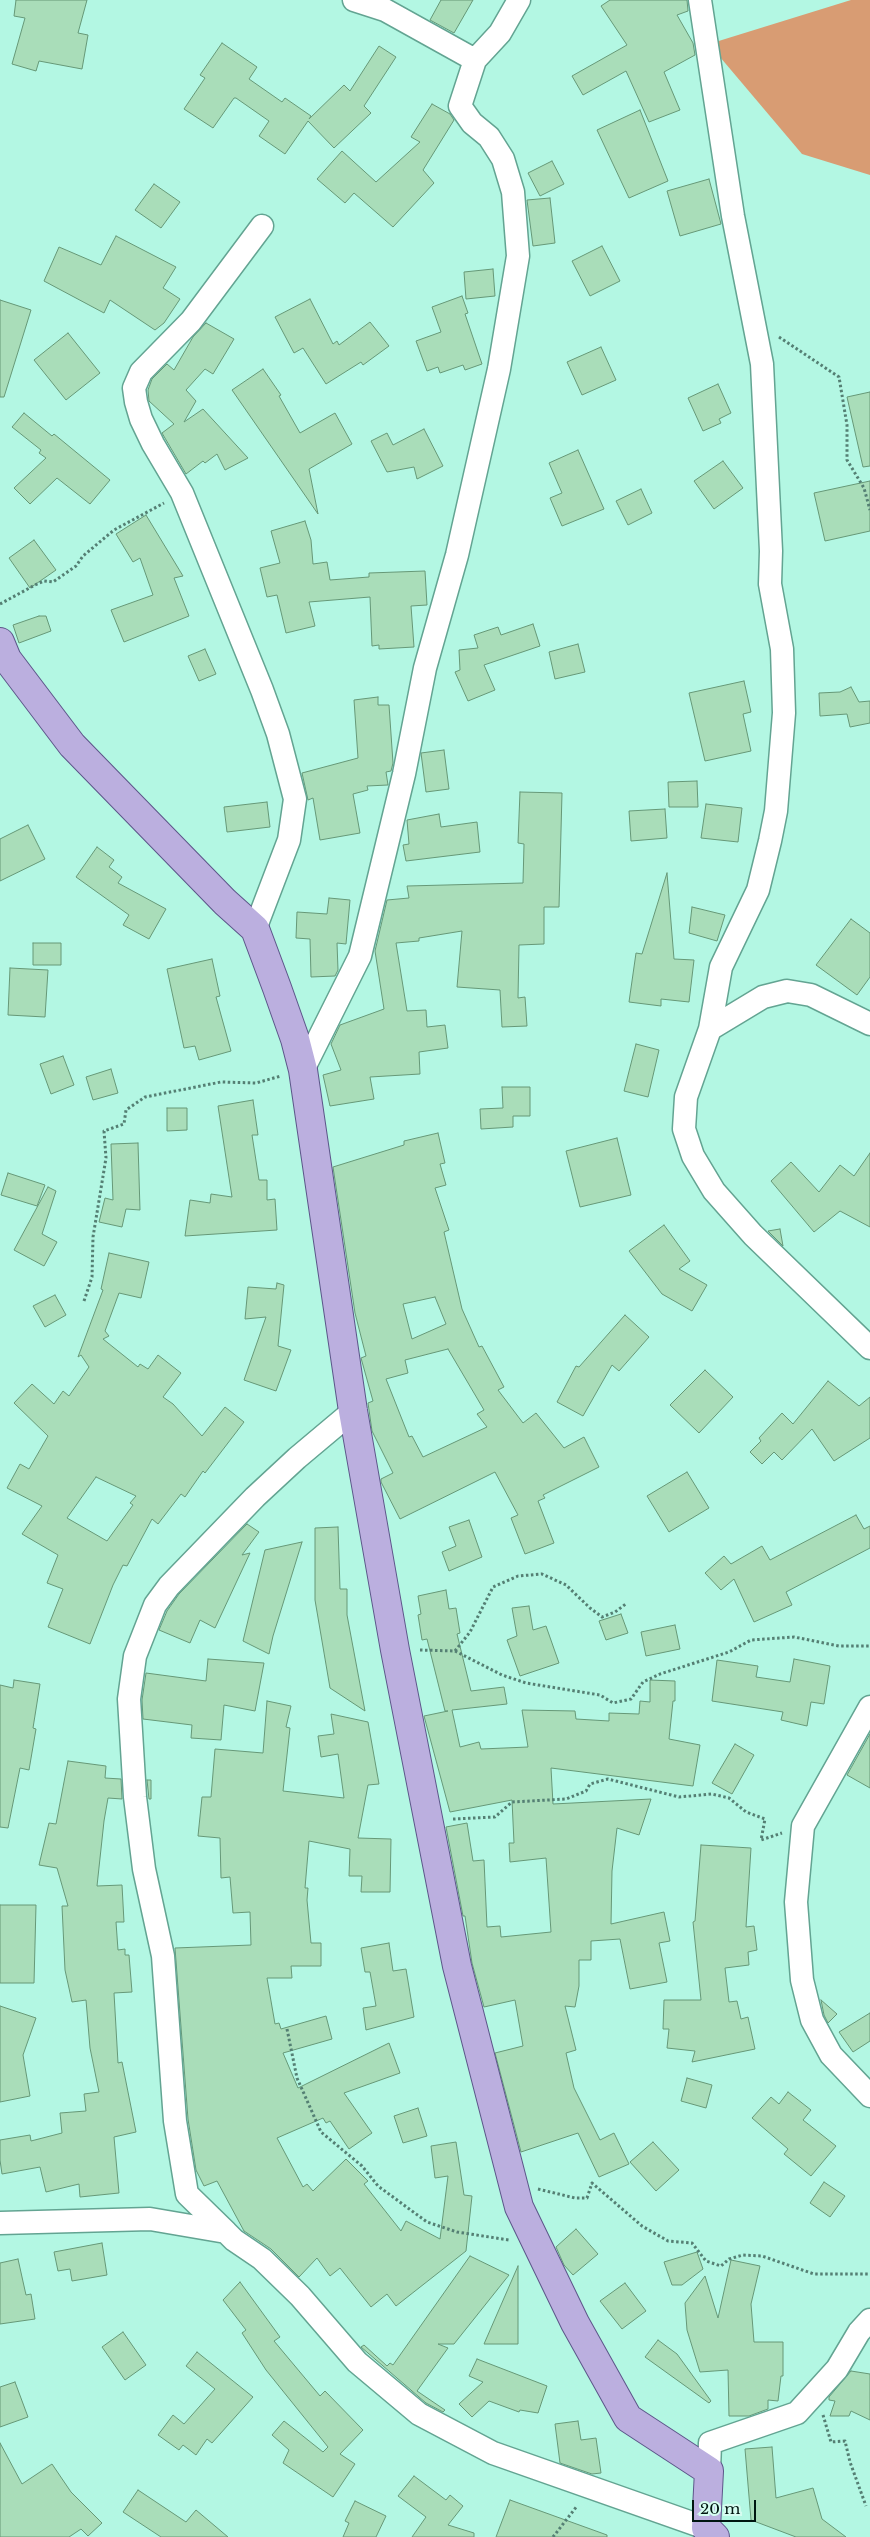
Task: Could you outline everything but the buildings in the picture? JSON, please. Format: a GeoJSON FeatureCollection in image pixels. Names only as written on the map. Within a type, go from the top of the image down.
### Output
{"type":"FeatureCollection","features":[{"type":"Feature","properties":{"kind":"main road"},"geometry":{"type":"LineString","coordinates":[[0,642],[7,660],[72,745],[225,902],[255,930],[295,1039],[302,1070],[353,1411],[395,1650],[456,1966],[519,2207],[575,2324],[628,2418],[709,2471],[710,2532]]}},
{"type":"Feature","properties":{"kind":"street"},"geometry":{"type":"LineString","coordinates":[[354,0],[385,10],[475,60]]}},
{"type":"Feature","properties":{"kind":"street"},"geometry":{"type":"LineString","coordinates":[[302,1070],[360,956],[404,774],[425,668],[459,545],[499,369],[518,256],[513,192],[503,159],[489,137],[472,123],[460,106],[475,60],[500,33],[519,0]]}},
{"type":"Feature","properties":{"kind":"street"},"geometry":{"type":"LineString","coordinates":[[700,0],[733,216],[762,364],[771,551],[770,584],[782,649],[784,713],[776,811],[770,841],[758,890],[721,967],[710,1029],[686,1097],[684,1129],[693,1156],[714,1191],[753,1235],[870,1348]]}},
{"type":"Feature","properties":{"kind":"street"},"geometry":{"type":"LineString","coordinates":[[255,930],[289,840],[295,799],[278,734],[262,690],[182,493],[153,444],[136,402],[134,388],[141,372],[190,321],[262,226]]}},
{"type":"Feature","properties":{"kind":"street"},"geometry":{"type":"LineString","coordinates":[[710,1029],[764,997],[787,991],[811,995],[870,1024]]}},
{"type":"Feature","properties":{"kind":"street"},"geometry":{"type":"LineString","coordinates":[[353,1411],[297,1458],[255,1497],[169,1586],[154,1605],[135,1656],[129,1699],[135,1797],[144,1869],[162,1956],[175,2122],[187,2194],[234,2240],[262,2259],[300,2296],[357,2362],[419,2414],[493,2453],[710,2532]]}},
{"type":"Feature","properties":{"kind":"street"},"geometry":{"type":"LineString","coordinates":[[870,1707],[803,1826],[796,1902],[802,1980],[812,2020],[831,2055],[870,2096]]}},
{"type":"Feature","properties":{"kind":"street"},"geometry":{"type":"LineString","coordinates":[[0,2223],[150,2219],[226,2232]]}},
{"type":"Feature","properties":{"kind":"street"},"geometry":{"type":"LineString","coordinates":[[709,2471],[710,2443],[797,2413],[837,2369],[859,2332],[870,2320]]}},
{"type":"Feature","properties":{"kind":"path"},"geometry":{"type":"LineString","coordinates":[[753,320],[839,377],[847,425],[847,460],[864,488],[870,510]]}},
{"type":"Feature","properties":{"kind":"path"},"geometry":{"type":"LineString","coordinates":[[0,604],[39,583],[53,582],[76,566],[84,556],[114,530],[182,493]]}},
{"type":"Feature","properties":{"kind":"path"},"geometry":{"type":"LineString","coordinates":[[84,1301],[92,1277],[93,1238],[106,1158],[104,1131],[124,1124],[126,1110],[145,1097],[221,1082],[256,1083],[302,1070]]}},
{"type":"Feature","properties":{"kind":"path"},"geometry":{"type":"LineString","coordinates":[[455,1651],[470,1632],[493,1587],[518,1576],[542,1574],[566,1584],[602,1617],[615,1612],[627,1603]]}},
{"type":"Feature","properties":{"kind":"path"},"geometry":{"type":"LineString","coordinates":[[395,1650],[455,1651],[502,1675],[526,1683],[600,1694],[613,1703],[631,1700],[643,1682],[660,1674],[729,1652],[751,1640],[794,1637],[839,1646],[870,1646]]}},
{"type":"Feature","properties":{"kind":"path"},"geometry":{"type":"LineString","coordinates":[[428,1821],[495,1817],[512,1802],[566,1799],[586,1791],[590,1784],[608,1779],[679,1797],[712,1794],[729,1798],[746,1812],[764,1819],[761,1840],[803,1826]]}},
{"type":"Feature","properties":{"kind":"path"},"geometry":{"type":"LineString","coordinates":[[287,2029],[297,2078],[321,2132],[362,2166],[378,2186],[427,2222],[457,2232],[487,2238],[535,2242]]}},
{"type":"Feature","properties":{"kind":"path"},"geometry":{"type":"LineString","coordinates":[[519,2207],[524,2206],[538,2189],[575,2198],[587,2198],[592,2183],[642,2226],[668,2241],[692,2243],[706,2261],[713,2264],[721,2266],[729,2259],[743,2255],[762,2256],[814,2274],[870,2274]]}},
{"type":"Feature","properties":{"kind":"path"},"geometry":{"type":"LineString","coordinates":[[821,2407],[831,2442],[846,2442],[850,2462],[866,2506]]}},
{"type":"Feature","properties":{"kind":"path"},"geometry":{"type":"LineString","coordinates":[[553,2537],[591,2488]]}},
{"type":"Feature","properties":{"kind":"shaded area"},"geometry":{"type":"Polygon","coordinates":[[[851,0],[870,0],[870,175],[802,154],[709,44],[851,0]]]}}]}
